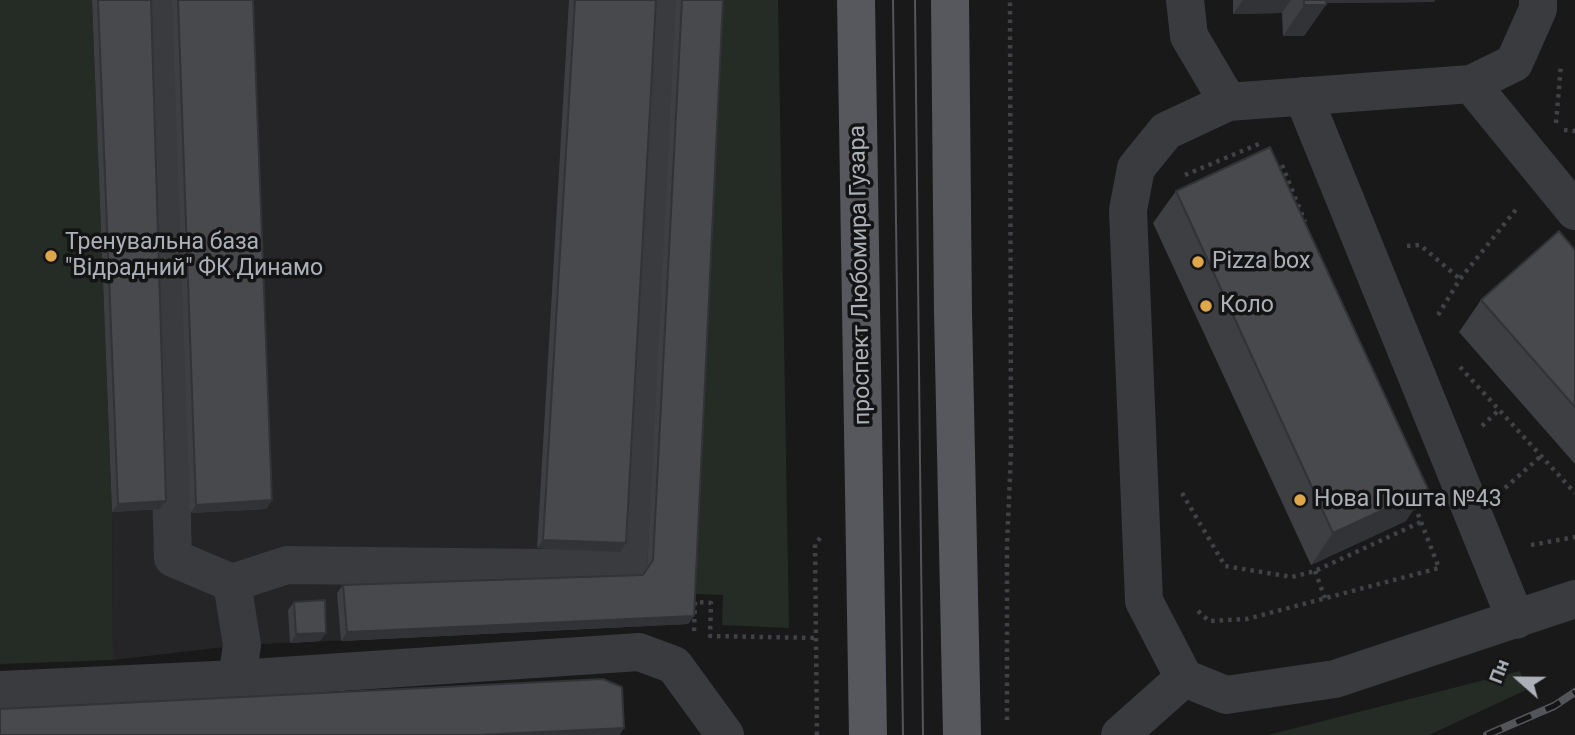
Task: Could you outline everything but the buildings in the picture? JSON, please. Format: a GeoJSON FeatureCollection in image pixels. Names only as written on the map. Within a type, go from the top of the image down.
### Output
{"type":"FeatureCollection","features":[{"type":"Feature","properties":{"kind":"main road","name":"проспект Любомира Гузара"},"geometry":{"type":"LineString","coordinates":[[856,0],[868,735]]}},
{"type":"Feature","properties":{"kind":"main road"},"geometry":{"type":"LineString","coordinates":[[950,0],[962,735]]}},
{"type":"Feature","properties":{"kind":"street"},"geometry":{"type":"LineString","coordinates":[[158,0],[173,558],[232,583],[287,565],[628,569],[659,0]]}},
{"type":"Feature","properties":{"kind":"street"},"geometry":{"type":"LineString","coordinates":[[1185,0],[1189,36],[1228,102]]}},
{"type":"Feature","properties":{"kind":"street"},"geometry":{"type":"LineString","coordinates":[[1538,0],[1538,9],[1514,63],[1471,84],[1228,102],[1166,131],[1136,168],[1128,210],[1144,601],[1184,678],[1226,695],[1335,679],[1575,600]]}},
{"type":"Feature","properties":{"kind":"street"},"geometry":{"type":"LineString","coordinates":[[1471,84],[1569,197]]}},
{"type":"Feature","properties":{"kind":"street"},"geometry":{"type":"LineString","coordinates":[[1303,96],[1516,620]]}},
{"type":"Feature","properties":{"kind":"street"},"geometry":{"type":"LineString","coordinates":[[232,583],[242,645],[237,679]]}},
{"type":"Feature","properties":{"kind":"street"},"geometry":{"type":"LineString","coordinates":[[0,690],[237,679],[639,652],[674,665],[725,735]]}},
{"type":"Feature","properties":{"kind":"street"},"geometry":{"type":"LineString","coordinates":[[1120,735],[1184,678]]}},
{"type":"Feature","properties":{"kind":"path"},"geometry":{"type":"LineString","coordinates":[[1007,721],[1007,544],[1011,454],[1010,0]]}},
{"type":"Feature","properties":{"kind":"path"},"geometry":{"type":"LineString","coordinates":[[1561,62],[1555,130],[1575,131]]}},
{"type":"Feature","properties":{"kind":"path"},"geometry":{"type":"LineString","coordinates":[[1178,178],[1272,138]]}},
{"type":"Feature","properties":{"kind":"path"},"geometry":{"type":"LineString","coordinates":[[1282,163],[1305,224]]}},
{"type":"Feature","properties":{"kind":"path"},"geometry":{"type":"LineString","coordinates":[[1434,320],[1460,279],[1521,204],[1530,215]]}},
{"type":"Feature","properties":{"kind":"path"},"geometry":{"type":"LineString","coordinates":[[1394,247],[1420,245],[1460,279]]}},
{"type":"Feature","properties":{"kind":"path"},"geometry":{"type":"LineString","coordinates":[[1454,360],[1575,493]]}},
{"type":"Feature","properties":{"kind":"path"},"geometry":{"type":"LineString","coordinates":[[1480,427],[1499,410]]}},
{"type":"Feature","properties":{"kind":"path"},"geometry":{"type":"LineString","coordinates":[[1496,495],[1541,456]]}},
{"type":"Feature","properties":{"kind":"path"},"geometry":{"type":"LineString","coordinates":[[1180,488],[1225,566],[1292,576],[1315,571],[1421,522]]}},
{"type":"Feature","properties":{"kind":"path"},"geometry":{"type":"LineString","coordinates":[[1192,606],[1209,621],[1247,619],[1439,568],[1411,497]]}},
{"type":"Feature","properties":{"kind":"path"},"geometry":{"type":"LineString","coordinates":[[1529,545],[1575,537]]}},
{"type":"Feature","properties":{"kind":"path"},"geometry":{"type":"LineString","coordinates":[[815,544],[817,735]]}},
{"type":"Feature","properties":{"kind":"path"},"geometry":{"type":"LineString","coordinates":[[1315,571],[1325,598]]}},
{"type":"Feature","properties":{"kind":"path"},"geometry":{"type":"LineString","coordinates":[[694,634],[695,602],[703,602],[711,603],[710,636],[818,638]]}},
{"type":"Feature","properties":{"kind":"shaded area","name":"Тренувальна база \"Відрадний\" ФК Динамо"},"geometry":{"type":"Polygon","coordinates":[[[0,0],[92,0],[112,512],[113,660],[0,664],[0,0]]]}},
{"type":"Feature","properties":{"kind":"shaded area"},"geometry":{"type":"Polygon","coordinates":[[[92,0],[718,0],[688,624],[242,645],[113,660],[112,512],[92,0]]]}},
{"type":"Feature","properties":{"kind":"shaded area"},"geometry":{"type":"Polygon","coordinates":[[[718,0],[778,0],[789,628],[722,625],[723,595],[690,594],[718,0]]]}},
{"type":"Feature","properties":{"kind":"shaded area"},"geometry":{"type":"Polygon","coordinates":[[[1520,671],[1526,690],[1429,735],[1268,735],[1520,671]]]}},
{"type":"Feature","properties":{"kind":"tram line"},"geometry":{"type":"LineString","coordinates":[[893,0],[903,735]]}},
{"type":"Feature","properties":{"kind":"tram line"},"geometry":{"type":"LineString","coordinates":[[915,0],[923,735]]}},
{"type":"Feature","properties":{"kind":"railway"},"geometry":{"type":"LineString","coordinates":[[1487,735],[1554,706],[1575,692]]}},
{"type":"Feature","properties":{"kind":"place","name":"Тренувальна база \"Відрадний\" ФК Динамо"},"geometry":{"type":"Point","coordinates":[51,256]}},
{"type":"Feature","properties":{"kind":"place","name":"Pizza box"},"geometry":{"type":"Point","coordinates":[1198,262]}},
{"type":"Feature","properties":{"kind":"place","name":"Коло"},"geometry":{"type":"Point","coordinates":[1206,306]}},
{"type":"Feature","properties":{"kind":"place","name":"Нова Пошта №43"},"geometry":{"type":"Point","coordinates":[1300,500]}}]}
